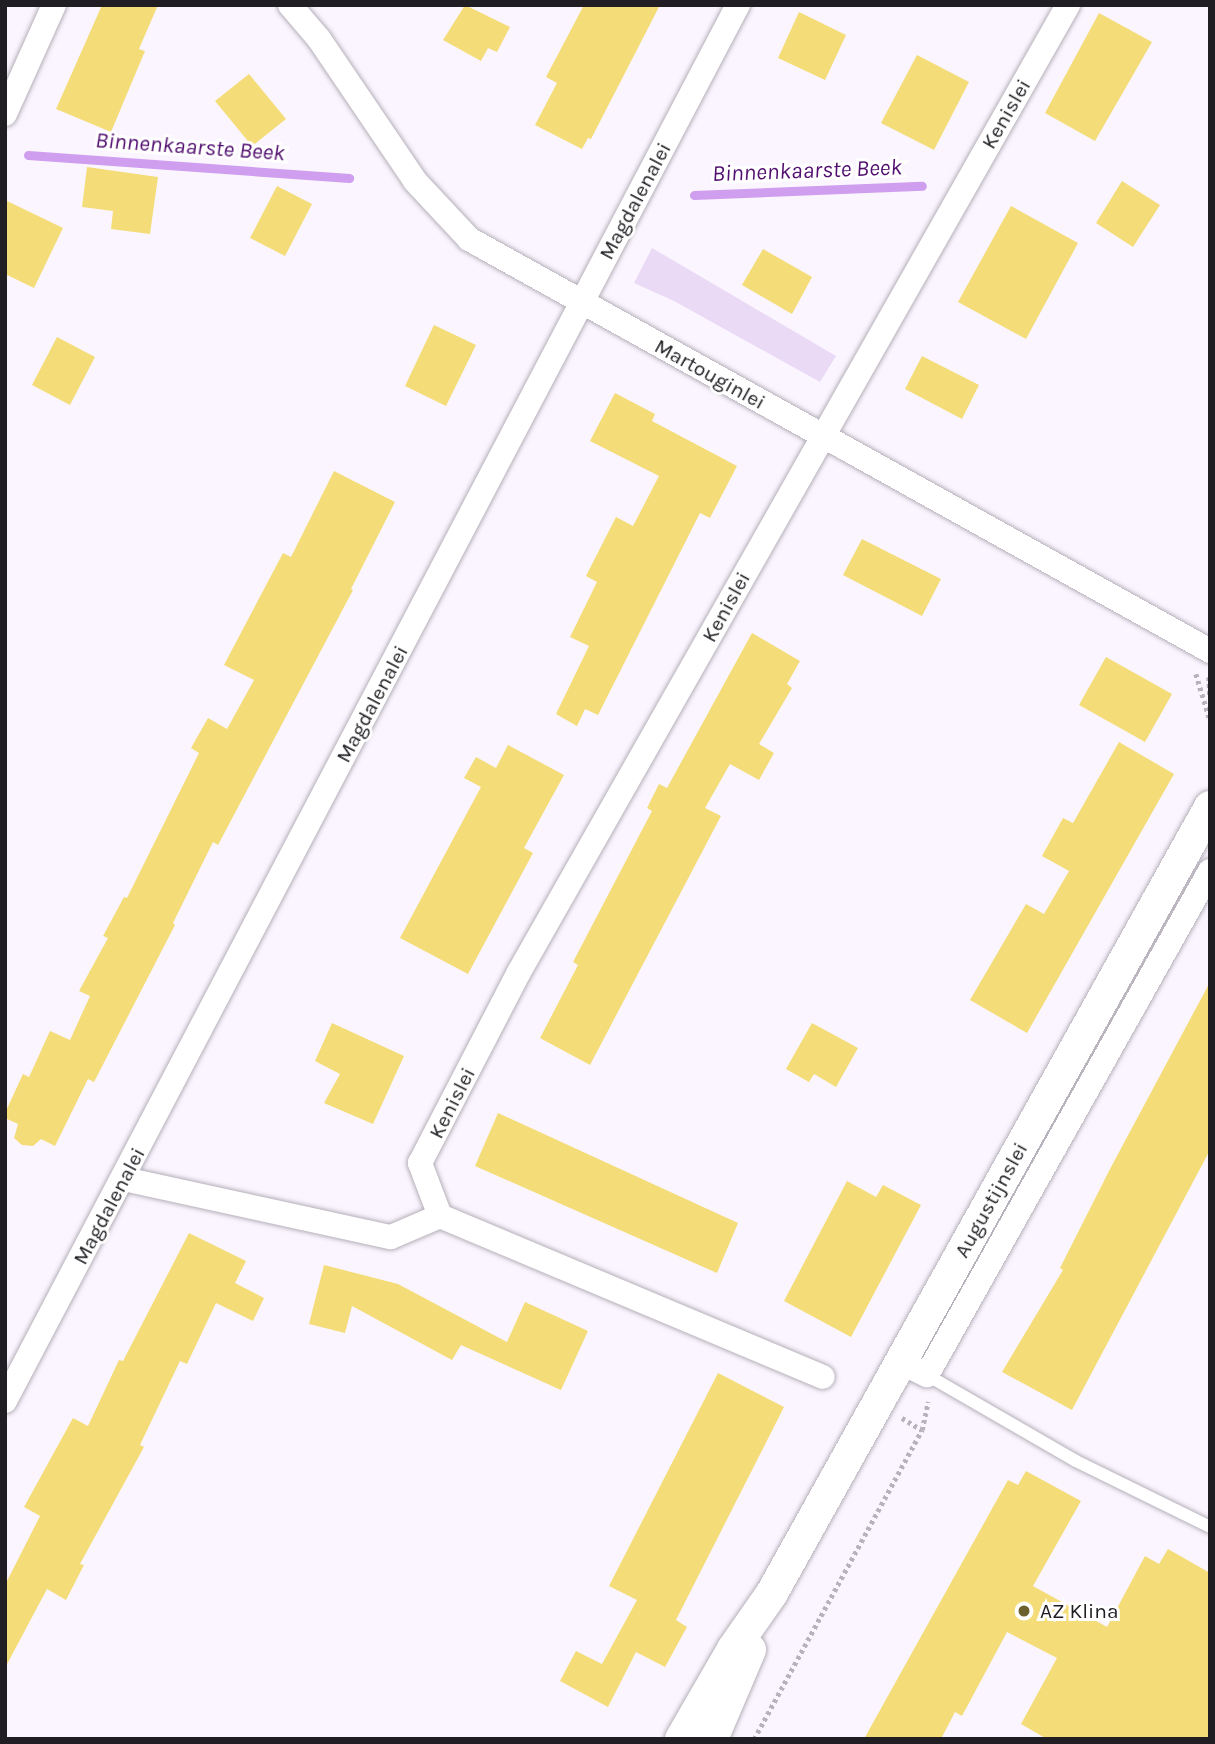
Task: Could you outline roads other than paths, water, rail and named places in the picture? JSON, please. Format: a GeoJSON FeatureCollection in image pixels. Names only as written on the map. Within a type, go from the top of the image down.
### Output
{"type":"FeatureCollection","features":[{"type":"Feature","properties":{"kind":"street"},"geometry":{"type":"LineString","coordinates":[[5,114],[54,5]]}},
{"type":"Feature","properties":{"kind":"street","name":"Martouginlei"},"geometry":{"type":"LineString","coordinates":[[290,5],[319,38],[415,181],[469,239],[1209,658]]}},
{"type":"Feature","properties":{"kind":"street","name":"Magdalenalei"},"geometry":{"type":"LineString","coordinates":[[5,1401],[124,1179],[738,5]]}},
{"type":"Feature","properties":{"kind":"street","name":"Kenislei"},"geometry":{"type":"LineString","coordinates":[[440,1216],[420,1163],[519,972],[1068,5]]}},
{"type":"Feature","properties":{"kind":"street","name":"Augustijnslei"},"geometry":{"type":"LineString","coordinates":[[914,1369],[1210,807]]}},
{"type":"Feature","properties":{"kind":"street","name":"Augustijnslei"},"geometry":{"type":"LineString","coordinates":[[681,1739],[733,1649],[772,1593],[914,1369],[1210,871]]}},
{"type":"Feature","properties":{"kind":"street"},"geometry":{"type":"LineString","coordinates":[[124,1179],[391,1237],[440,1216],[823,1377]]}},
{"type":"Feature","properties":{"kind":"street","name":"Augustijnslei"},"geometry":{"type":"LineString","coordinates":[[712,1739],[730,1704],[772,1593]]}},
{"type":"Feature","properties":{"kind":"lane"},"geometry":{"type":"LineString","coordinates":[[914,1369],[1076,1461],[1210,1527]]}},
{"type":"Feature","properties":{"kind":"waterway","name":"Binnenkaarste Beek"},"geometry":{"type":"LineString","coordinates":[[28,155],[349,178]]}},
{"type":"Feature","properties":{"kind":"waterway","name":"Binnenkaarste Beek"},"geometry":{"type":"LineString","coordinates":[[694,195],[922,186]]}},
{"type":"Feature","properties":{"kind":"place","name":"AZ Klina"},"geometry":{"type":"Point","coordinates":[1024,1611]}}]}
